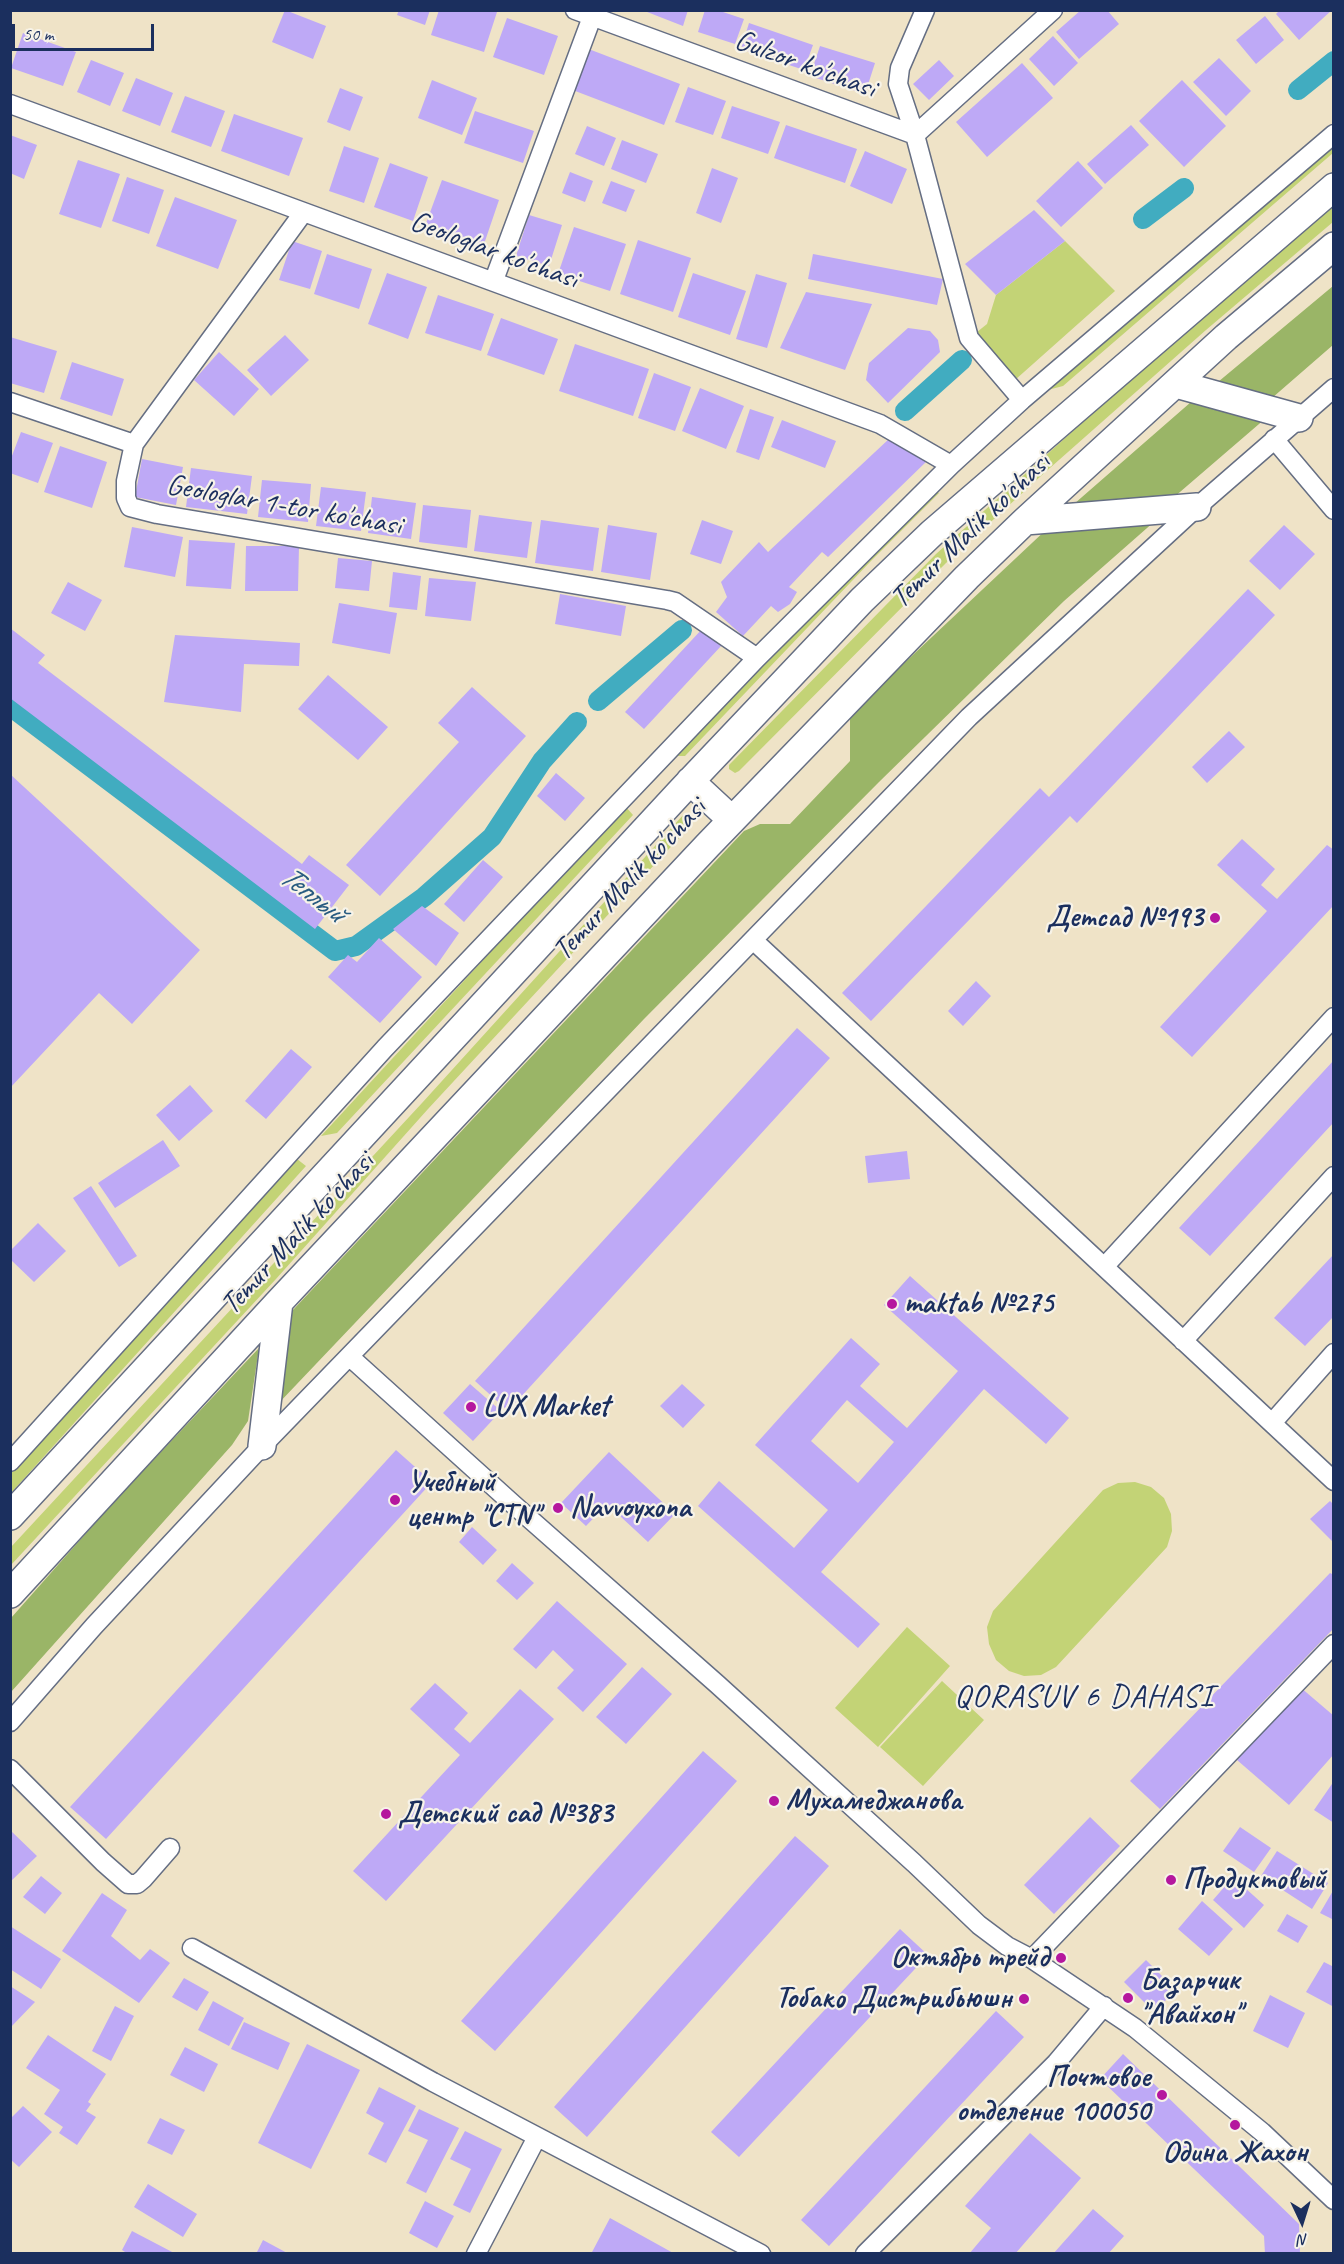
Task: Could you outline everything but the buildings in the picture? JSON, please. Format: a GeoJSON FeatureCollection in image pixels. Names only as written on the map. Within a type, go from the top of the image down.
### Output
{"type":"FeatureCollection","features":[{"type":"Feature","properties":{"kind":"highway","name":"Temur Malik ko'chasi"},"geometry":{"type":"LineString","coordinates":[[10,1516],[690,781],[862,600],[932,533],[1334,187]]}},
{"type":"Feature","properties":{"kind":"highway","name":"Temur Malik ko'chasi"},"geometry":{"type":"LineString","coordinates":[[10,1594],[279,1302],[732,820],[959,586],[1025,521],[1226,338],[1334,246]]}},
{"type":"Feature","properties":{"kind":"highway"},"geometry":{"type":"LineString","coordinates":[[1176,384],[1299,418]]}},
{"type":"Feature","properties":{"kind":"highway"},"geometry":{"type":"LineString","coordinates":[[1025,521],[1197,507]]}},
{"type":"Feature","properties":{"kind":"highway"},"geometry":{"type":"LineString","coordinates":[[690,781],[732,820]]}},
{"type":"Feature","properties":{"kind":"highway"},"geometry":{"type":"LineString","coordinates":[[262,1446],[279,1302]]}},
{"type":"Feature","properties":{"kind":"street"},"geometry":{"type":"LineString","coordinates":[[925,10],[900,68],[898,84],[915,135],[969,338],[1022,400]]}},
{"type":"Feature","properties":{"kind":"street"},"geometry":{"type":"LineString","coordinates":[[915,135],[1053,10]]}},
{"type":"Feature","properties":{"kind":"street"},"geometry":{"type":"LineString","coordinates":[[494,280],[584,14]]}},
{"type":"Feature","properties":{"kind":"street","name":"Gulzor ko'chasi"},"geometry":{"type":"LineString","coordinates":[[584,14],[915,135]]}},
{"type":"Feature","properties":{"kind":"street","name":"Geologlar ko'chasi"},"geometry":{"type":"LineString","coordinates":[[10,104],[303,213],[494,280],[880,424],[951,465]]}},
{"type":"Feature","properties":{"kind":"street"},"geometry":{"type":"LineString","coordinates":[[12,1456],[385,1048],[757,658],[951,465],[1022,400],[1334,134]]}},
{"type":"Feature","properties":{"kind":"street","name":"Geologlar 1-tor ko'chasi"},"geometry":{"type":"LineString","coordinates":[[303,213],[134,444],[126,481],[126,498],[130,507],[157,514],[667,600],[675,602],[757,658]]}},
{"type":"Feature","properties":{"kind":"street"},"geometry":{"type":"LineString","coordinates":[[10,1722],[94,1626],[262,1446],[969,717],[1197,507],[1334,388]]}},
{"type":"Feature","properties":{"kind":"street"},"geometry":{"type":"LineString","coordinates":[[10,402],[134,444]]}},
{"type":"Feature","properties":{"kind":"street"},"geometry":{"type":"LineString","coordinates":[[1274,439],[1334,510]]}},
{"type":"Feature","properties":{"kind":"street"},"geometry":{"type":"LineString","coordinates":[[753,940],[1334,1480]]}},
{"type":"Feature","properties":{"kind":"street"},"geometry":{"type":"LineString","coordinates":[[1104,1267],[1334,1017]]}},
{"type":"Feature","properties":{"kind":"street"},"geometry":{"type":"LineString","coordinates":[[1183,1341],[1334,1176]]}},
{"type":"Feature","properties":{"kind":"street"},"geometry":{"type":"LineString","coordinates":[[1272,1423],[1334,1353]]}},
{"type":"Feature","properties":{"kind":"street"},"geometry":{"type":"LineString","coordinates":[[350,1357],[717,1684],[979,1925],[1007,1946],[1032,1959],[1104,2006],[1159,2047],[1253,2125],[1334,2200]]}},
{"type":"Feature","properties":{"kind":"street"},"geometry":{"type":"LineString","coordinates":[[1032,1959],[1334,1644]]}},
{"type":"Feature","properties":{"kind":"street"},"geometry":{"type":"LineString","coordinates":[[10,1769],[128,1884],[137,1884],[143,1879],[171,1848]]}},
{"type":"Feature","properties":{"kind":"street"},"geometry":{"type":"LineString","coordinates":[[192,1948],[433,2082],[761,2253]]}},
{"type":"Feature","properties":{"kind":"street"},"geometry":{"type":"LineString","coordinates":[[866,2253],[1056,2063],[1104,2006]]}},
{"type":"Feature","properties":{"kind":"street"},"geometry":{"type":"LineString","coordinates":[[476,2253],[537,2137]]}},
{"type":"Feature","properties":{"kind":"green space"},"geometry":{"type":"Polygon","coordinates":[[[1333,140],[1333,153],[1063,386],[1040,392],[1333,140]]]}},
{"type":"Feature","properties":{"kind":"green space"},"geometry":{"type":"Polygon","coordinates":[[[1333,203],[1333,222],[1206,330],[946,563],[739,771],[735,773],[729,769],[729,765],[936,554],[1201,316],[1333,203]]]}},
{"type":"Feature","properties":{"kind":"green space"},"geometry":{"type":"Polygon","coordinates":[[[1065,241],[1115,291],[1015,380],[977,332],[987,324],[996,295],[1065,241]]]}},
{"type":"Feature","properties":{"kind":"green space"},"geometry":{"type":"Polygon","coordinates":[[[1333,286],[1333,345],[1272,398],[1218,382],[1333,286]]]}},
{"type":"Feature","properties":{"kind":"green space"},"geometry":{"type":"Polygon","coordinates":[[[1191,402],[1266,418],[1173,498],[1074,504],[1191,402]]]}},
{"type":"Feature","properties":{"kind":"green space"},"geometry":{"type":"Polygon","coordinates":[[[935,490],[939,493],[685,756],[675,756],[935,490]]]}},
{"type":"Feature","properties":{"kind":"green space"},"geometry":{"type":"Polygon","coordinates":[[[1155,521],[1064,601],[879,782],[644,1019],[277,1405],[292,1311],[744,831],[760,824],[790,824],[850,761],[850,714],[1049,527],[1155,521]]]}},
{"type":"Feature","properties":{"kind":"green space"},"geometry":{"type":"Polygon","coordinates":[[[625,806],[633,815],[337,1133],[321,1136],[625,806]]]}},
{"type":"Feature","properties":{"kind":"green space"},"geometry":{"type":"Polygon","coordinates":[[[688,813],[694,818],[693,823],[11,1565],[11,1547],[422,1103],[684,814],[688,813]]]}},
{"type":"Feature","properties":{"kind":"green space"},"geometry":{"type":"Polygon","coordinates":[[[297,1159],[306,1166],[11,1493],[10,1474],[108,1368],[212,1248],[297,1159]]]}},
{"type":"Feature","properties":{"kind":"green space"},"geometry":{"type":"Polygon","coordinates":[[[259,1348],[248,1421],[232,1445],[11,1692],[11,1618],[111,1505],[259,1348]]]}},
{"type":"Feature","properties":{"kind":"green space"},"geometry":{"type":"Polygon","coordinates":[[[1135,1482],[1151,1487],[1164,1498],[1171,1514],[1172,1531],[1167,1547],[1056,1667],[1041,1675],[1024,1676],[1009,1671],[996,1660],[989,1644],[987,1627],[993,1611],[1103,1490],[1118,1483],[1135,1482]]]}},
{"type":"Feature","properties":{"kind":"green space"},"geometry":{"type":"Polygon","coordinates":[[[907,1627],[950,1666],[878,1747],[835,1708],[907,1627]]]}},
{"type":"Feature","properties":{"kind":"green space"},"geometry":{"type":"Polygon","coordinates":[[[942,1681],[984,1720],[923,1786],[880,1747],[942,1681]]]}},
{"type":"Feature","properties":{"kind":"waterway","name":"Теплый"},"geometry":{"type":"LineString","coordinates":[[1298,90],[1334,61]]}},
{"type":"Feature","properties":{"kind":"waterway","name":"Теплый"},"geometry":{"type":"LineString","coordinates":[[1143,219],[1184,188]]}},
{"type":"Feature","properties":{"kind":"waterway","name":"Теплый"},"geometry":{"type":"LineString","coordinates":[[905,411],[962,360]]}},
{"type":"Feature","properties":{"kind":"waterway","name":"Теплый"},"geometry":{"type":"LineString","coordinates":[[598,701],[682,630]]}},
{"type":"Feature","properties":{"kind":"waterway","name":"Теплый"},"geometry":{"type":"LineString","coordinates":[[10,706],[335,951],[356,946],[424,897],[492,837],[542,761],[577,722]]}},
{"type":"Feature","properties":{"kind":"place","name":"Детсад №193"},"geometry":{"type":"Point","coordinates":[1215,918]}},
{"type":"Feature","properties":{"kind":"place","name":"maktab №275"},"geometry":{"type":"Point","coordinates":[892,1304]}},
{"type":"Feature","properties":{"kind":"place","name":"LUX Market"},"geometry":{"type":"Point","coordinates":[471,1407]}},
{"type":"Feature","properties":{"kind":"place","name":"Учебный центр \"CTN\""},"geometry":{"type":"Point","coordinates":[395,1500]}},
{"type":"Feature","properties":{"kind":"place","name":"Navvoyxona"},"geometry":{"type":"Point","coordinates":[558,1508]}},
{"type":"Feature","properties":{"kind":"place","name":"Мухамеджанова"},"geometry":{"type":"Point","coordinates":[774,1801]}},
{"type":"Feature","properties":{"kind":"place","name":"Детский сад №383"},"geometry":{"type":"Point","coordinates":[386,1814]}},
{"type":"Feature","properties":{"kind":"place","name":"Продуктовый"},"geometry":{"type":"Point","coordinates":[1171,1880]}},
{"type":"Feature","properties":{"kind":"place","name":"Октябрь трейд"},"geometry":{"type":"Point","coordinates":[1061,1958]}},
{"type":"Feature","properties":{"kind":"place","name":"Базарчик \"Авайхон\""},"geometry":{"type":"Point","coordinates":[1128,1998]}},
{"type":"Feature","properties":{"kind":"place","name":"Тобако Дистрибьюшн"},"geometry":{"type":"Point","coordinates":[1024,1999]}},
{"type":"Feature","properties":{"kind":"place","name":"Почтовое отделение 100050"},"geometry":{"type":"Point","coordinates":[1162,2095]}},
{"type":"Feature","properties":{"kind":"place","name":"Одина Жахон"},"geometry":{"type":"Point","coordinates":[1235,2125]}},
{"type":"Feature","properties":{"kind":"district","name":"QORASUV 6 DAHASI"},"geometry":{"type":"Point","coordinates":[1084,1698]}}]}
